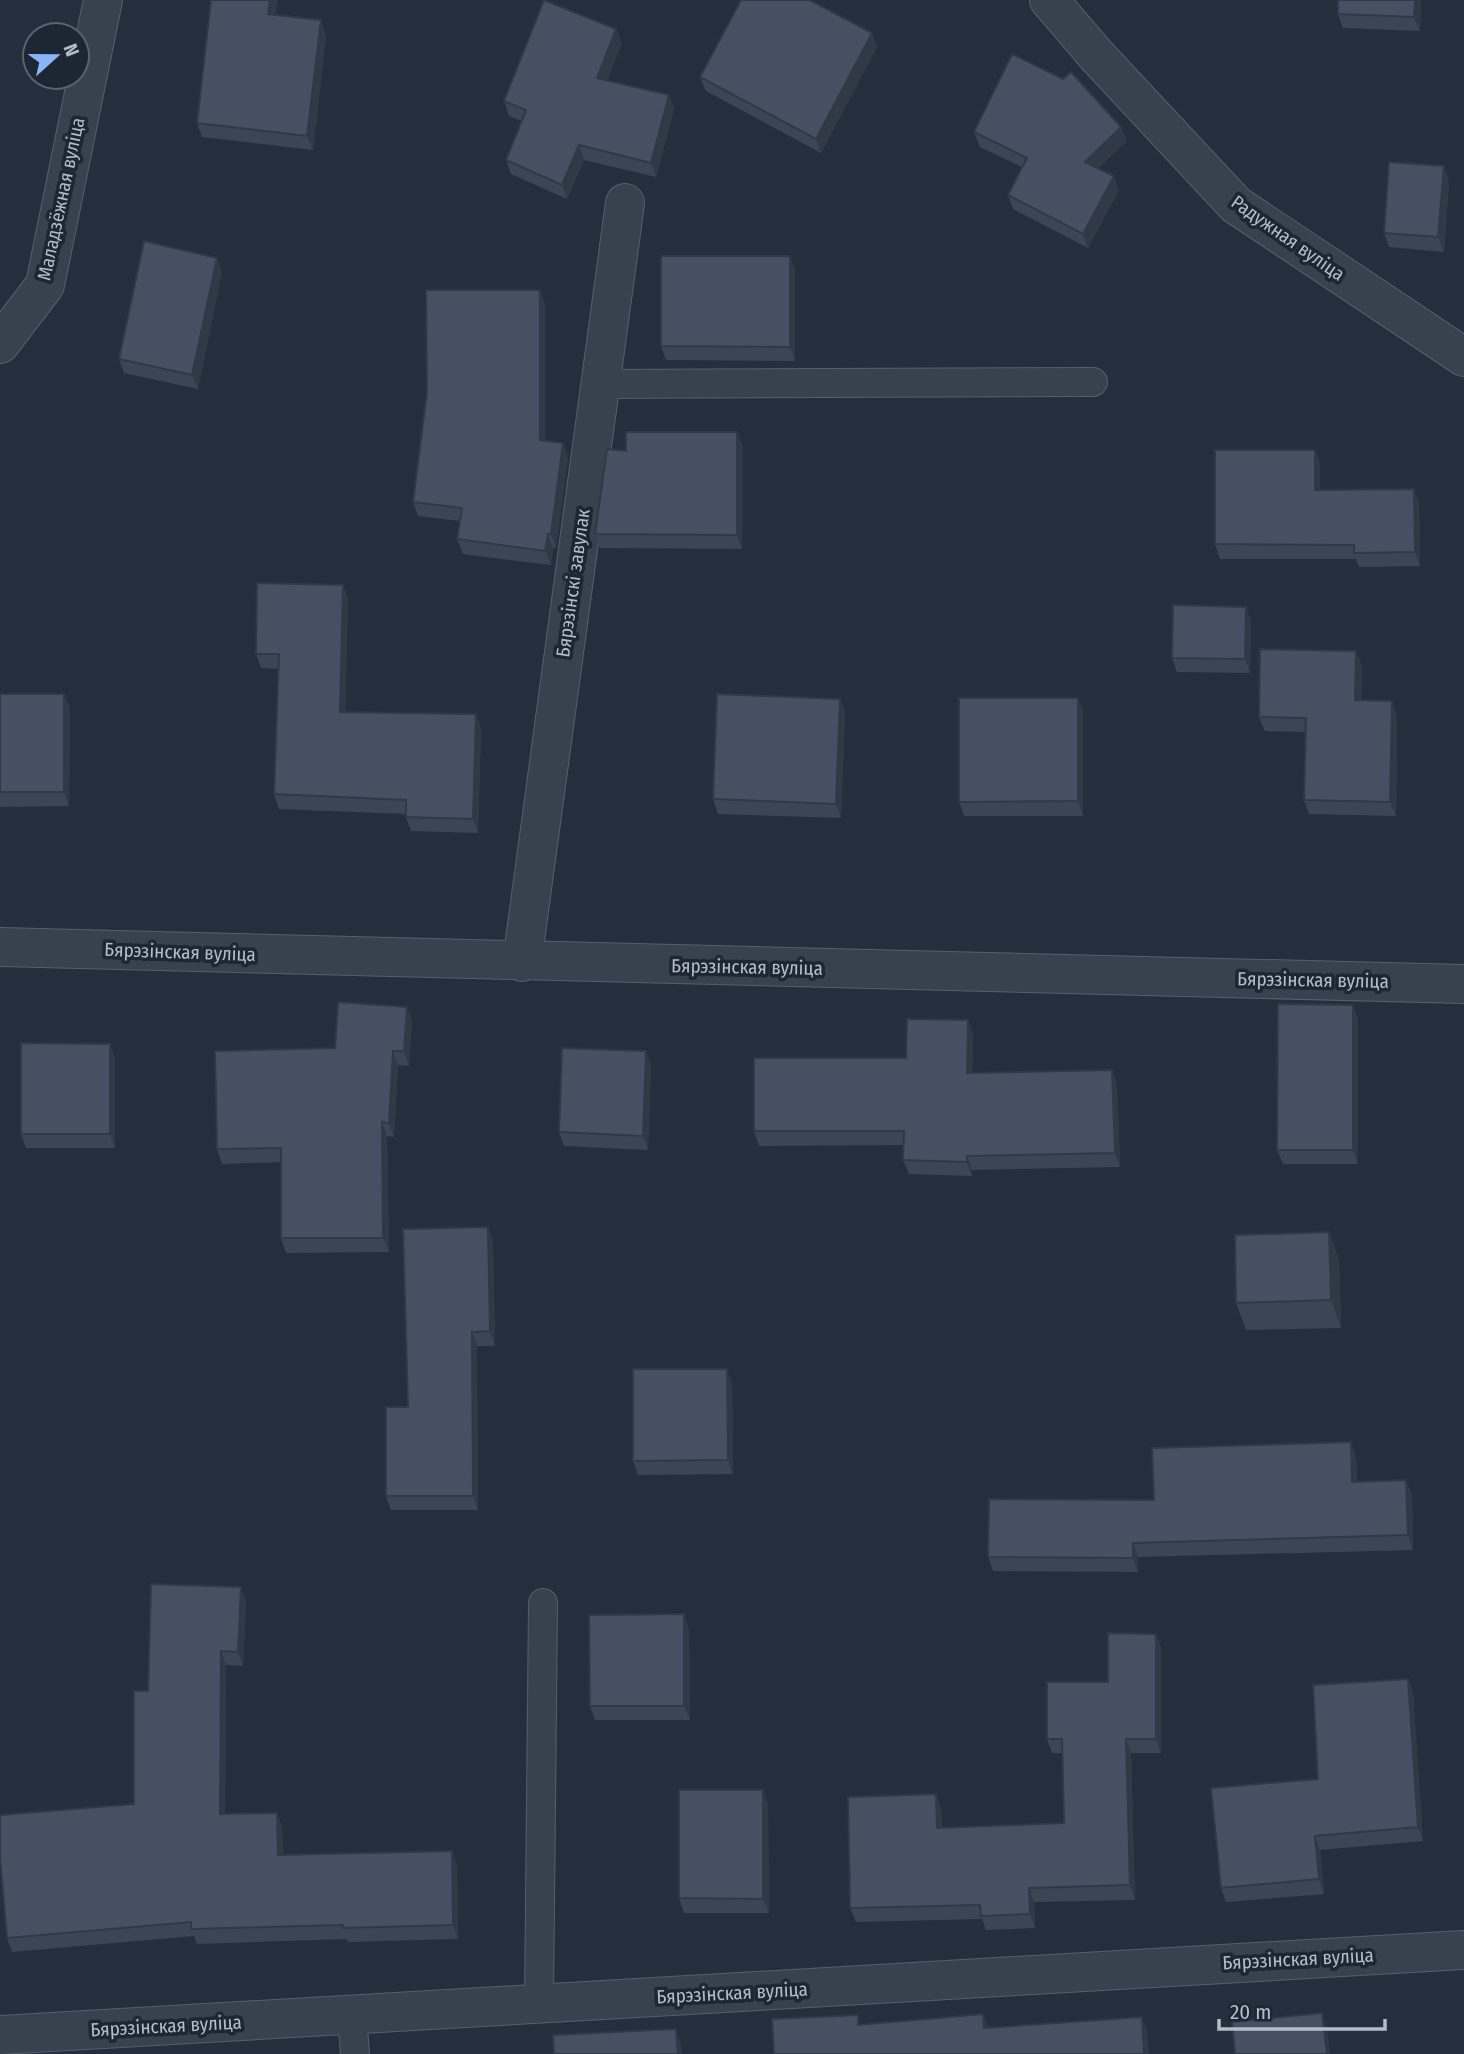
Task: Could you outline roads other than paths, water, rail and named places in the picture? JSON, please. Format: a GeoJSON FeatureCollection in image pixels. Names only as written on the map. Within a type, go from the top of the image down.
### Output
{"type":"FeatureCollection","features":[{"type":"Feature","properties":{"kind":"street","name":"Маладзёжная вуліца"},"geometry":{"type":"LineString","coordinates":[[0,344],[45,285],[103,0]]}},
{"type":"Feature","properties":{"kind":"street","name":"Радужная вуліца"},"geometry":{"type":"LineString","coordinates":[[1049,0],[1236,205],[1464,357]]}},
{"type":"Feature","properties":{"kind":"street","name":"Бярэзінскі завулак"},"geometry":{"type":"LineString","coordinates":[[522,962],[625,203]]}},
{"type":"Feature","properties":{"kind":"street","name":"Бярэзінская вуліца"},"geometry":{"type":"LineString","coordinates":[[0,947],[1464,989]]}},
{"type":"Feature","properties":{"kind":"street","name":"Бярэзінская вуліца"},"geometry":{"type":"LineString","coordinates":[[0,2035],[65,2043],[352,2015],[1464,1950]]}},
{"type":"Feature","properties":{"kind":"lane"},"geometry":{"type":"LineString","coordinates":[[600,384],[1093,382]]}},
{"type":"Feature","properties":{"kind":"lane"},"geometry":{"type":"LineString","coordinates":[[539,2004],[543,1603]]}},
{"type":"Feature","properties":{"kind":"lane"},"geometry":{"type":"LineString","coordinates":[[352,2015],[355,2054]]}}]}
